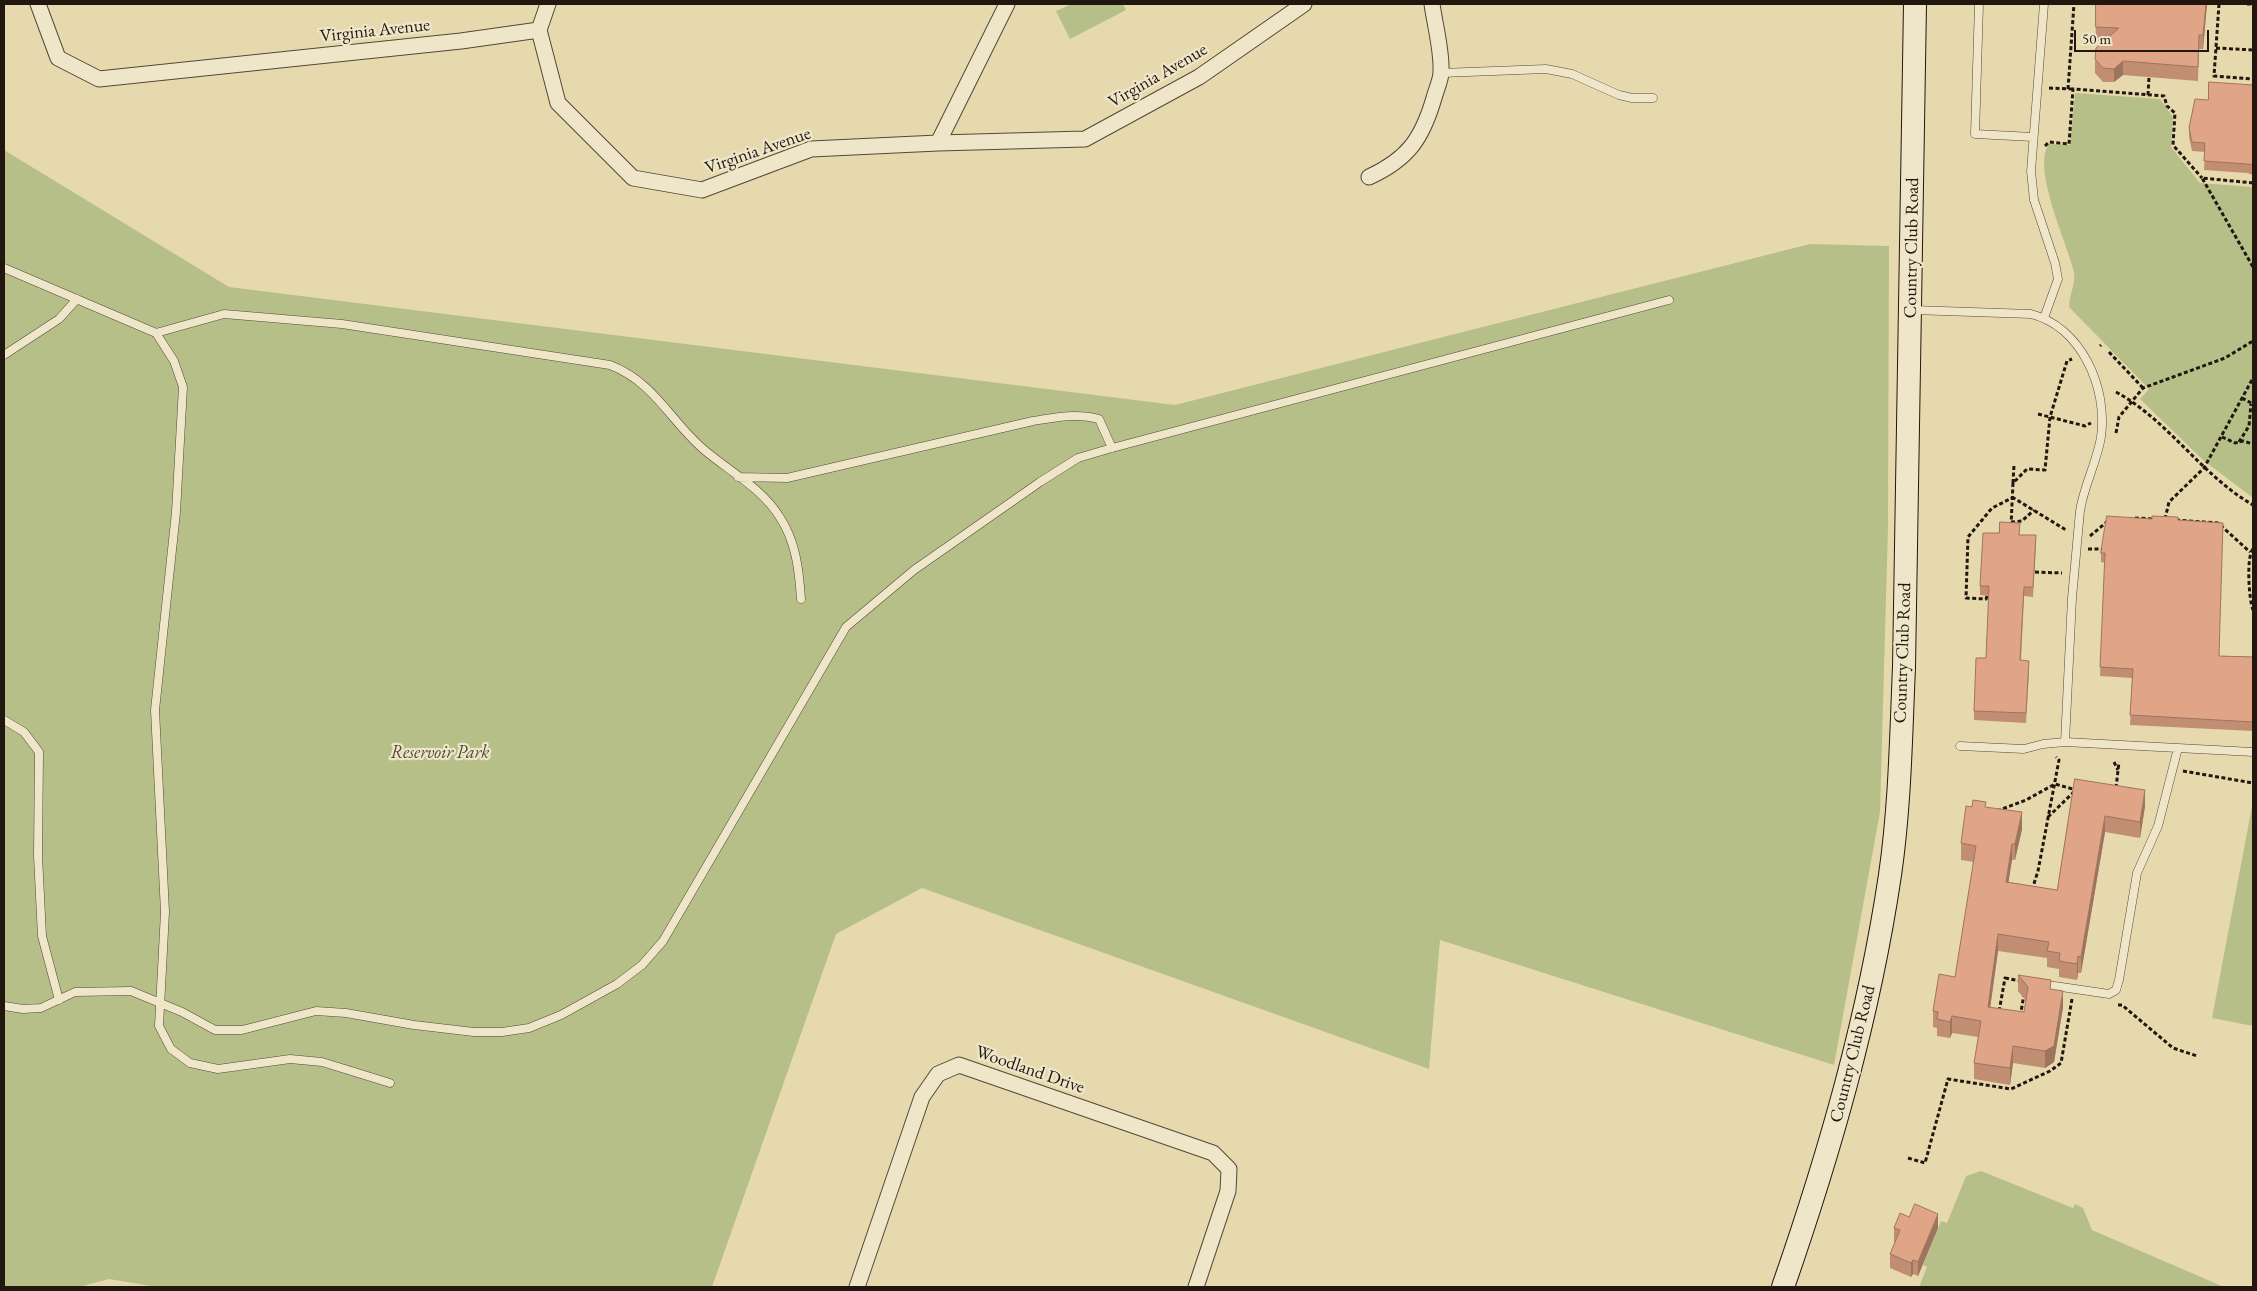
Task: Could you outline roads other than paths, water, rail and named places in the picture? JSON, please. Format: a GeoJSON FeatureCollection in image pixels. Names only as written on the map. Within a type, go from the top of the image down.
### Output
{"type":"FeatureCollection","features":[{"type":"Feature","properties":{"kind":"main road","name":"Country Club Road"},"geometry":{"type":"LineString","coordinates":[[1783,1287],[1830,1146],[1850,1076],[1872,979],[1890,873],[1899,771],[1904,667],[1915,4]]}},
{"type":"Feature","properties":{"kind":"street"},"geometry":{"type":"LineString","coordinates":[[539,30],[548,4]]}},
{"type":"Feature","properties":{"kind":"street"},"geometry":{"type":"LineString","coordinates":[[938,143],[1007,4]]}},
{"type":"Feature","properties":{"kind":"street","name":"Virginia Avenue"},"geometry":{"type":"LineString","coordinates":[[40,9],[58,58],[99,79],[461,41],[539,30],[558,102],[633,178],[702,190],[811,149],[1085,139],[1198,77],[1304,4]]}},
{"type":"Feature","properties":{"kind":"street"},"geometry":{"type":"LineString","coordinates":[[1369,177],[1388,168],[1405,154],[1418,139],[1429,116],[1441,73],[1432,4]]}},
{"type":"Feature","properties":{"kind":"street","name":"Woodland Drive"},"geometry":{"type":"LineString","coordinates":[[857,1287],[922,1097],[938,1074],[959,1065],[1213,1153],[1229,1169],[1228,1191],[1196,1287]]}},
{"type":"Feature","properties":{"kind":"lane"},"geometry":{"type":"LineString","coordinates":[[1979,4],[1975,134],[2033,137]]}},
{"type":"Feature","properties":{"kind":"lane"},"geometry":{"type":"LineString","coordinates":[[2044,4],[2031,171],[2034,200],[2058,271],[2056,286],[2044,318]]}},
{"type":"Feature","properties":{"kind":"lane"},"geometry":{"type":"LineString","coordinates":[[1441,73],[1546,69],[1572,74],[1619,95],[1632,98],[1653,98]]}},
{"type":"Feature","properties":{"kind":"lane"},"geometry":{"type":"LineString","coordinates":[[4,268],[156,333],[174,361],[183,387],[176,512],[155,710],[165,912],[159,1026],[172,1049],[190,1063],[218,1068],[290,1059],[322,1062],[390,1083]]}},
{"type":"Feature","properties":{"kind":"lane"},"geometry":{"type":"LineString","coordinates":[[4,355],[59,319],[77,299]]}},
{"type":"Feature","properties":{"kind":"lane"},"geometry":{"type":"LineString","coordinates":[[4,1006],[23,1009],[41,1008],[75,992],[131,990],[215,1030],[242,1030],[316,1011],[346,1013],[423,1026],[502,1032],[529,1028],[561,1015],[617,984],[642,965],[663,941],[846,627],[914,570],[1040,482],[1078,458],[1112,448],[1668,300]]}},
{"type":"Feature","properties":{"kind":"lane"},"geometry":{"type":"LineString","coordinates":[[1911,310],[2031,314],[2044,318],[2062,328],[2072,337],[2085,357],[2094,380],[2101,420],[2099,447],[2082,497],[2080,511],[2072,598],[2065,742]]}},
{"type":"Feature","properties":{"kind":"lane"},"geometry":{"type":"LineString","coordinates":[[156,333],[224,314],[342,324],[610,365],[629,372],[647,387],[700,447],[758,492],[779,515],[792,542],[799,568],[801,599]]}},
{"type":"Feature","properties":{"kind":"lane"},"geometry":{"type":"LineString","coordinates":[[738,477],[787,478],[1033,421],[1064,416],[1085,415],[1099,419],[1112,448]]}},
{"type":"Feature","properties":{"kind":"lane"},"geometry":{"type":"LineString","coordinates":[[4,720],[24,732],[39,752],[38,856],[42,936],[59,1000]]}},
{"type":"Feature","properties":{"kind":"lane"},"geometry":{"type":"LineString","coordinates":[[1960,746],[2024,749],[2043,744],[2065,742],[2253,752]]}},
{"type":"Feature","properties":{"kind":"lane"},"geometry":{"type":"LineString","coordinates":[[2035,983],[2109,994],[2116,990],[2137,873],[2158,826],[2178,748]]}},
{"type":"Feature","properties":{"kind":"park label","name":"Reservoir Park"},"geometry":{"type":"Point","coordinates":[440,753]}}]}
